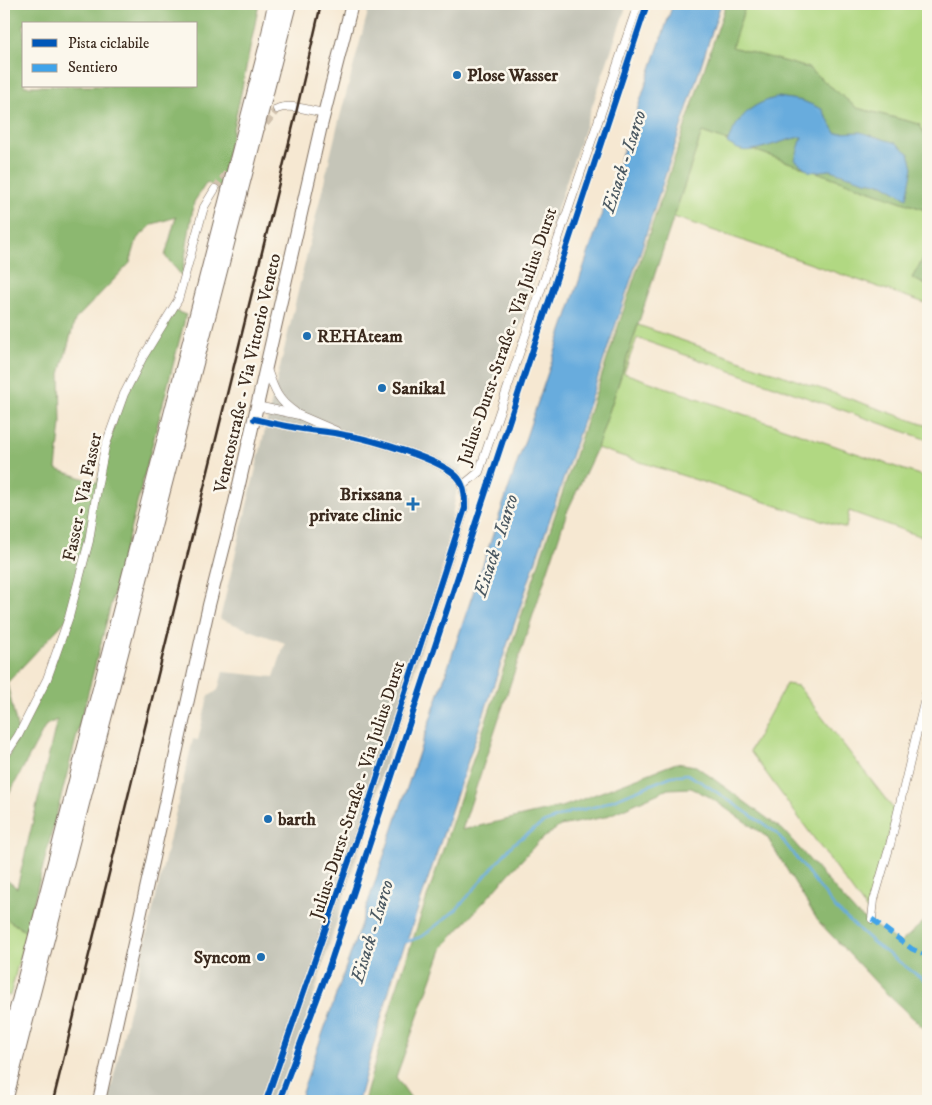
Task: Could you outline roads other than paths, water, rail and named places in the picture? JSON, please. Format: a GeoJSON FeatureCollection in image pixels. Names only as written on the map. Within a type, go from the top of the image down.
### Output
{"type":"FeatureCollection","features":[{"type":"Feature","properties":{"kind":"highway"},"geometry":{"type":"LineString","coordinates":[[4,1059],[266,48],[275,4]]}},
{"type":"Feature","properties":{"kind":"highway"},"geometry":{"type":"LineString","coordinates":[[6,1101],[290,4]]}},
{"type":"Feature","properties":{"kind":"main road","name":"Venetostraße - Via Vittorio Veneto"},"geometry":{"type":"LineString","coordinates":[[99,1101],[209,605],[324,113],[352,4]]}},
{"type":"Feature","properties":{"kind":"street","name":"Julius-Durst-Straße - Via Julius Durst"},"geometry":{"type":"LineString","coordinates":[[266,1101],[329,922],[454,545],[465,508],[462,486],[479,472],[638,4]]}},
{"type":"Feature","properties":{"kind":"street"},"geometry":{"type":"LineString","coordinates":[[277,110],[289,106],[324,113]]}},
{"type":"Feature","properties":{"kind":"street","name":"Fasser - Via Fasser"},"geometry":{"type":"LineString","coordinates":[[4,757],[18,736],[47,679],[69,617],[86,555],[105,447],[124,394],[143,356],[178,300],[204,207],[215,189]]}},
{"type":"Feature","properties":{"kind":"street"},"geometry":{"type":"LineString","coordinates":[[266,367],[276,395],[284,406],[299,415],[345,435],[420,456],[440,464],[459,479],[462,486]]}},
{"type":"Feature","properties":{"kind":"street"},"geometry":{"type":"LineString","coordinates":[[257,406],[299,415]]}},
{"type":"Feature","properties":{"kind":"street"},"geometry":{"type":"LineString","coordinates":[[254,419],[293,428],[345,435]]}},
{"type":"Feature","properties":{"kind":"street"},"geometry":{"type":"LineString","coordinates":[[872,919],[874,900],[890,845],[928,686]]}},
{"type":"Feature","properties":{"kind":"water","name":"Eisack - Isarco"},"geometry":{"type":"Polygon","coordinates":[[[673,4],[721,4],[641,250],[407,941],[397,962],[358,1101],[299,1101],[355,941],[673,4]]]}},
{"type":"Feature","properties":{"kind":"water"},"geometry":{"type":"Polygon","coordinates":[[[779,97],[803,101],[822,109],[836,133],[860,132],[896,143],[909,153],[913,167],[907,198],[883,184],[865,181],[830,170],[810,172],[795,160],[802,137],[746,151],[737,149],[727,143],[736,125],[747,112],[760,103],[779,97]]]}},
{"type":"Feature","properties":{"kind":"waterway"},"geometry":{"type":"LineString","coordinates":[[406,942],[423,936],[457,909],[513,844],[543,823],[571,812],[598,806],[672,776],[687,774],[777,833],[837,910],[875,944],[928,983]]}},
{"type":"Feature","properties":{"kind":"tunnel"},"geometry":{"type":"LineString","coordinates":[[258,133],[277,109]]}},
{"type":"Feature","properties":{"kind":"tunnel"},"geometry":{"type":"LineString","coordinates":[[215,189],[231,168]]}},
{"type":"Feature","properties":{"kind":"railway"},"geometry":{"type":"LineString","coordinates":[[53,1101],[294,122],[321,4]]}},
{"type":"Feature","properties":{"kind":"place","name":"Plose Wasser"},"geometry":{"type":"Point","coordinates":[457,75]}},
{"type":"Feature","properties":{"kind":"place","name":"REHAteam"},"geometry":{"type":"Point","coordinates":[307,336]}},
{"type":"Feature","properties":{"kind":"place","name":"Sanikal"},"geometry":{"type":"Point","coordinates":[382,388]}},
{"type":"Feature","properties":{"kind":"place","name":"Brixsana private clinic"},"geometry":{"type":"Point","coordinates":[413,504]}},
{"type":"Feature","properties":{"kind":"place","name":"barth"},"geometry":{"type":"Point","coordinates":[268,819]}},
{"type":"Feature","properties":{"kind":"place","name":"Syncom"},"geometry":{"type":"Point","coordinates":[261,957]}}]}
